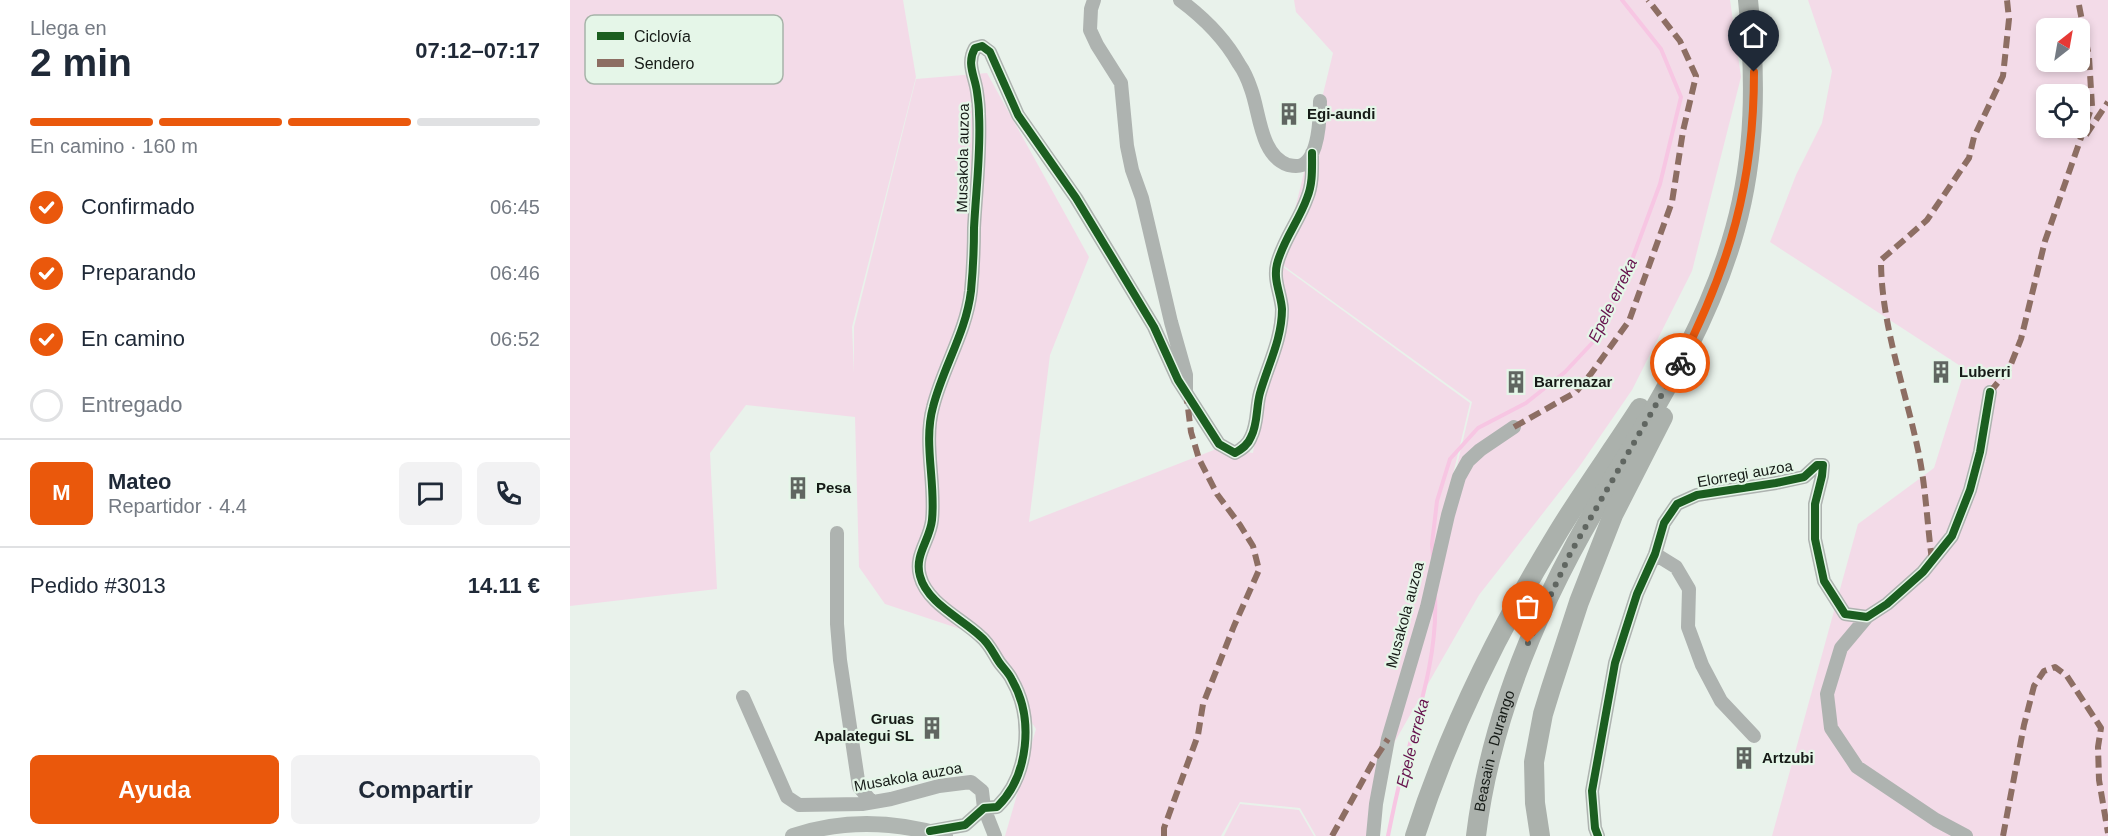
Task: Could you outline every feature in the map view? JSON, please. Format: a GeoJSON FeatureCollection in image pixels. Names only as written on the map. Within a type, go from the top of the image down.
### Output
{"type":"FeatureCollection","features":[{"type":"Feature","properties":{"kind":"highway","name":"Beasain - Durango"},"geometry":{"type":"LineString","coordinates":[[1476,836],[1482,794],[1495,739],[1515,676],[1541,614],[1593,512],[1677,369],[1716,286],[1736,228],[1747,170],[1754,112],[1754,72],[1748,0]]}},
{"type":"Feature","properties":{"kind":"highway"},"geometry":{"type":"LineString","coordinates":[[1415,836],[1445,753],[1503,627],[1558,532],[1644,402],[1688,326],[1716,286]]}},
{"type":"Feature","properties":{"kind":"highway"},"geometry":{"type":"LineString","coordinates":[[1540,836],[1535,803],[1534,762],[1543,714],[1564,646],[1613,515],[1699,349],[1716,286]]}},
{"type":"Feature","properties":{"kind":"main road"},"geometry":{"type":"LineString","coordinates":[[793,836],[810,830],[849,824],[885,823],[938,834]]}},
{"type":"Feature","properties":{"kind":"street","name":"Musakola auzoa"},"geometry":{"type":"LineString","coordinates":[[1094,0],[1090,30],[1120,83],[1132,170],[1142,198],[1186,375],[1186,390]]}},
{"type":"Feature","properties":{"kind":"street"},"geometry":{"type":"LineString","coordinates":[[1180,0],[1210,26],[1240,65],[1251,88],[1265,138],[1280,161],[1298,167],[1304,164],[1312,153]]}},
{"type":"Feature","properties":{"kind":"street","name":"Musakola auzoa"},"geometry":{"type":"LineString","coordinates":[[938,834],[965,825],[984,808],[997,807],[1006,798],[1024,756],[1024,714],[1012,679],[987,643],[931,595],[921,580],[918,566],[932,520],[930,425],[932,407],[940,380],[961,334],[971,290],[975,245],[979,119],[977,90],[970,65],[972,52],[977,46],[982,46],[990,52],[1018,115],[1076,198],[1106,247],[1154,327],[1178,380],[1219,444],[1235,453],[1244,448],[1252,436],[1260,393],[1279,335],[1282,308],[1277,289],[1276,268],[1281,248],[1308,198],[1320,101]]}},
{"type":"Feature","properties":{"kind":"street"},"geometry":{"type":"LineString","coordinates":[[1966,836],[1936,820],[1857,766],[1831,728],[1827,694],[1841,648],[1867,617],[1887,604],[1923,572],[1952,536],[1970,490],[1980,452],[1990,392]]}},
{"type":"Feature","properties":{"kind":"street","name":"Musakola auzoa"},"geometry":{"type":"LineString","coordinates":[[1373,836],[1376,804],[1388,739],[1427,607],[1459,477],[1468,461],[1514,427]]}},
{"type":"Feature","properties":{"kind":"street","name":"Elorregi auzoa"},"geometry":{"type":"LineString","coordinates":[[1598,836],[1595,828],[1592,791],[1615,663],[1637,594],[1655,554],[1664,523],[1677,504],[1697,495],[1804,477],[1817,465],[1823,465],[1815,504],[1815,540],[1824,581],[1845,614],[1867,617]]}},
{"type":"Feature","properties":{"kind":"street"},"geometry":{"type":"LineString","coordinates":[[837,533],[837,624],[840,660],[859,787],[870,801]]}},
{"type":"Feature","properties":{"kind":"street"},"geometry":{"type":"LineString","coordinates":[[1655,554],[1676,567],[1689,589],[1688,627],[1702,665],[1721,701],[1754,736]]}},
{"type":"Feature","properties":{"kind":"street","name":"Musakola auzoa"},"geometry":{"type":"LineString","coordinates":[[743,698],[787,797],[799,805],[862,804],[960,782],[971,782],[982,790],[984,808],[995,836]]}},
{"type":"Feature","properties":{"kind":"shaded area"},"geometry":{"type":"Polygon","coordinates":[[[570,0],[903,0],[916,77],[852,327],[854,373],[854,327],[916,79],[987,73],[1089,257],[1050,355],[1029,522],[1219,448],[1253,453],[1283,267],[1470,403],[1367,836],[1316,836],[1300,808],[1240,802],[1221,836],[1005,836],[1036,729],[975,634],[885,604],[859,567],[855,417],[746,405],[710,453],[717,589],[570,606],[570,0]]]}},
{"type":"Feature","properties":{"kind":"shaded area"},"geometry":{"type":"Polygon","coordinates":[[[1294,0],[1730,0],[1741,77],[1692,271],[1632,390],[1579,467],[1479,595],[1390,750],[1472,402],[1284,266],[1281,267],[1333,53],[1296,12],[1294,0]]]}},
{"type":"Feature","properties":{"kind":"shaded area"},"geometry":{"type":"Polygon","coordinates":[[[1808,0],[2108,0],[2108,836],[1772,836],[1858,524],[1934,468],[1965,369],[1770,242],[1796,175],[1822,123],[1832,71],[1808,0]]]}},
{"type":"Feature","properties":{"kind":"shaded area"},"geometry":{"type":"Polygon","coordinates":[[[1240,804],[1299,810],[1314,836],[1224,836],[1240,804]]]}},
{"type":"Feature","properties":{"kind":"waterway","name":"Epele erreka"},"geometry":{"type":"LineString","coordinates":[[1433,556],[1432,544],[1437,501],[1450,459],[1478,428],[1526,403],[1565,372],[1595,340],[1633,257],[1660,184],[1681,97],[1661,49],[1622,0]]}},
{"type":"Feature","properties":{"kind":"waterway","name":"Epele erreka"},"geometry":{"type":"LineString","coordinates":[[1388,836],[1430,666],[1435,597]]}},
{"type":"Feature","properties":{"kind":"marked path"},"geometry":{"type":"LineString","coordinates":[[1514,427],[1576,392],[1629,321],[1672,202],[1683,131],[1696,76],[1680,41],[1648,0]]}},
{"type":"Feature","properties":{"kind":"marked path"},"geometry":{"type":"LineString","coordinates":[[1932,560],[1921,464],[1889,332],[1881,260],[1927,220],[1969,158],[1974,137],[2003,76],[2009,19],[2007,0]]}},
{"type":"Feature","properties":{"kind":"marked path"},"geometry":{"type":"LineString","coordinates":[[1990,392],[2009,369],[2021,339],[2045,241],[2092,106],[2089,57],[2078,0]]}},
{"type":"Feature","properties":{"kind":"marked path"},"geometry":{"type":"LineString","coordinates":[[2090,129],[2108,102]]}},
{"type":"Feature","properties":{"kind":"marked path"},"geometry":{"type":"LineString","coordinates":[[1164,836],[1164,828],[1198,735],[1203,704],[1259,570],[1253,546],[1217,494],[1199,459],[1191,432],[1187,400]]}},
{"type":"Feature","properties":{"kind":"marked path"},"geometry":{"type":"LineString","coordinates":[[2003,836],[2024,725],[2034,686],[2044,671],[2055,667],[2067,676],[2101,728],[2098,747],[2099,780],[2108,833]]}},
{"type":"Feature","properties":{"kind":"marked path"},"geometry":{"type":"LineString","coordinates":[[1332,836],[1388,739]]}},
{"type":"Feature","properties":{"kind":"cycle path"},"geometry":{"type":"LineString","coordinates":[[930,831],[965,825],[984,808],[997,807],[1008,794],[1016,779],[1025,746],[1023,712],[1011,677],[983,639],[930,594],[924,586],[919,568],[919,561],[932,520],[930,421],[937,392],[964,321],[971,291],[979,142],[978,103],[971,65],[975,48],[982,46],[990,52],[1018,115],[1076,198],[1110,254],[1154,327],[1178,380],[1219,444],[1235,453],[1250,440],[1256,421],[1260,393],[1277,341],[1282,309],[1277,281],[1277,264],[1309,193],[1312,153]]}},
{"type":"Feature","properties":{"kind":"cycle path"},"geometry":{"type":"LineString","coordinates":[[1598,836],[1595,828],[1592,791],[1615,663],[1637,594],[1655,554],[1664,523],[1677,504],[1697,495],[1804,477],[1817,465],[1823,465],[1815,504],[1815,539],[1824,581],[1845,614],[1867,617],[1887,604],[1923,572],[1952,536],[1970,490],[1980,452],[1990,392]]}},
{"type":"Feature","properties":{"kind":"way so far"},"geometry":{"type":"LineString","coordinates":[[1528,643],[1571,552],[1680,363]]}},
{"type":"Feature","properties":{"kind":"place","name":"Egi-aundi"},"geometry":{"type":"Point","coordinates":[1289,114]}},
{"type":"Feature","properties":{"kind":"place","name":"Luberri"},"geometry":{"type":"Point","coordinates":[1941,372]}},
{"type":"Feature","properties":{"kind":"place","name":"Barrenazar"},"geometry":{"type":"Point","coordinates":[1516,382]}},
{"type":"Feature","properties":{"kind":"place","name":"Pesa"},"geometry":{"type":"Point","coordinates":[798,488]}},
{"type":"Feature","properties":{"kind":"place","name":"Gruas Apalategui SL"},"geometry":{"type":"Point","coordinates":[932,728]}},
{"type":"Feature","properties":{"kind":"place","name":"Artzubi"},"geometry":{"type":"Point","coordinates":[1744,758]}},
{"type":"Feature","properties":{"kind":"route"},"geometry":{"type":"LineString","coordinates":[[1680,363],[1716,286],[1736,228],[1747,170],[1754,112],[1754,72]]}}]}
